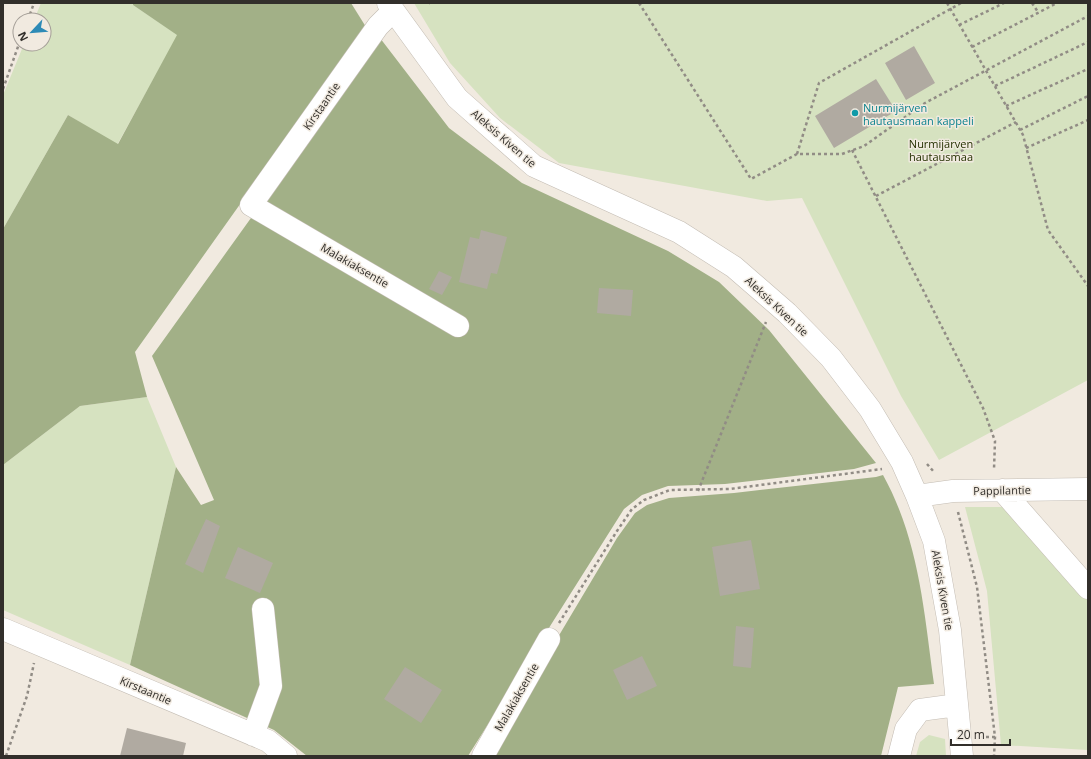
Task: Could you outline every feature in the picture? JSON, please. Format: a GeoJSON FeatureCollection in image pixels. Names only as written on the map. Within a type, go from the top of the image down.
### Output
{"type":"FeatureCollection","features":[{"type":"Feature","properties":{"kind":"street","name":"Kirstaantie"},"geometry":{"type":"LineString","coordinates":[[251,205],[391,7]]}},
{"type":"Feature","properties":{"kind":"street","name":"Aleksis Kiven tie"},"geometry":{"type":"LineString","coordinates":[[391,7],[457,98],[534,166],[679,232],[734,267],[788,314],[835,363],[870,409],[894,465],[917,496],[934,541],[950,630],[962,756]]}},
{"type":"Feature","properties":{"kind":"street","name":"Malakiaksentie"},"geometry":{"type":"LineString","coordinates":[[251,205],[458,326]]}},
{"type":"Feature","properties":{"kind":"street","name":"Pappilantie"},"geometry":{"type":"LineString","coordinates":[[917,496],[953,492],[998,490],[1088,490]]}},
{"type":"Feature","properties":{"kind":"street"},"geometry":{"type":"LineString","coordinates":[[998,490],[1088,588]]}},
{"type":"Feature","properties":{"kind":"street"},"geometry":{"type":"LineString","coordinates":[[253,735],[271,686],[263,609]]}},
{"type":"Feature","properties":{"kind":"street","name":"Kirstaantie"},"geometry":{"type":"LineString","coordinates":[[3,629],[268,741],[286,756]]}},
{"type":"Feature","properties":{"kind":"street","name":"Malakiaksentie"},"geometry":{"type":"LineString","coordinates":[[483,756],[549,639]]}},
{"type":"Feature","properties":{"kind":"street"},"geometry":{"type":"LineString","coordinates":[[899,756],[906,729],[920,710],[957,705]]}},
{"type":"Feature","properties":{"kind":"path"},"geometry":{"type":"LineString","coordinates":[[639,3],[751,179],[797,154],[842,154],[864,146],[925,104],[1088,16]]}},
{"type":"Feature","properties":{"kind":"path"},"geometry":{"type":"LineString","coordinates":[[947,3],[1020,130],[1048,230],[1088,286]]}},
{"type":"Feature","properties":{"kind":"path"},"geometry":{"type":"LineString","coordinates":[[797,154],[819,83],[961,3]]}},
{"type":"Feature","properties":{"kind":"path"},"geometry":{"type":"LineString","coordinates":[[960,25],[1004,3]]}},
{"type":"Feature","properties":{"kind":"path"},"geometry":{"type":"LineString","coordinates":[[1032,3],[1038,12]]}},
{"type":"Feature","properties":{"kind":"path"},"geometry":{"type":"LineString","coordinates":[[972,47],[1057,3]]}},
{"type":"Feature","properties":{"kind":"path"},"geometry":{"type":"LineString","coordinates":[[995,86],[1088,42]]}},
{"type":"Feature","properties":{"kind":"path"},"geometry":{"type":"LineString","coordinates":[[3,89],[16,52]]}},
{"type":"Feature","properties":{"kind":"path"},"geometry":{"type":"LineString","coordinates":[[1006,106],[1088,69]]}},
{"type":"Feature","properties":{"kind":"path"},"geometry":{"type":"LineString","coordinates":[[1020,130],[1088,96]]}},
{"type":"Feature","properties":{"kind":"path"},"geometry":{"type":"LineString","coordinates":[[1026,148],[1088,120]]}},
{"type":"Feature","properties":{"kind":"path"},"geometry":{"type":"LineString","coordinates":[[876,196],[1016,122]]}},
{"type":"Feature","properties":{"kind":"path"},"geometry":{"type":"LineString","coordinates":[[852,150],[983,408],[995,441],[998,490]]}},
{"type":"Feature","properties":{"kind":"path"},"geometry":{"type":"LineString","coordinates":[[698,490],[768,318]]}},
{"type":"Feature","properties":{"kind":"path"},"geometry":{"type":"LineString","coordinates":[[549,639],[632,509],[644,500],[670,490],[730,489],[894,465],[920,454],[937,476],[949,477],[977,588],[995,737],[994,756]]}},
{"type":"Feature","properties":{"kind":"path"},"geometry":{"type":"LineString","coordinates":[[6,756],[33,673],[35,643]]}},
{"type":"Feature","properties":{"kind":"green space"},"geometry":{"type":"Polygon","coordinates":[[[41,3],[133,3],[133,5],[178,35],[117,145],[68,115],[3,229],[3,95],[21,52],[52,52],[52,12],[37,12],[41,3]]]}},
{"type":"Feature","properties":{"kind":"green space"},"geometry":{"type":"Polygon","coordinates":[[[133,3],[351,3],[366,27],[135,352],[147,397],[80,406],[3,465],[3,229],[68,115],[118,144],[177,35],[133,5],[133,3]]]}},
{"type":"Feature","properties":{"kind":"green space","name":"Nurmijärven hautausmaa"},"geometry":{"type":"Polygon","coordinates":[[[414,3],[1088,3],[1088,380],[939,460],[901,396],[802,198],[767,201],[559,163],[500,118],[450,63],[414,3]]]}},
{"type":"Feature","properties":{"kind":"green space"},"geometry":{"type":"Polygon","coordinates":[[[380,38],[449,128],[522,183],[668,251],[719,282],[769,330],[876,463],[854,469],[725,484],[668,486],[642,495],[624,509],[468,756],[307,756],[274,730],[130,665],[176,467],[201,505],[214,500],[152,356],[380,38]]]}},
{"type":"Feature","properties":{"kind":"green space"},"geometry":{"type":"Polygon","coordinates":[[[147,397],[176,467],[130,665],[3,610],[3,465],[80,406],[147,397]]]}},
{"type":"Feature","properties":{"kind":"green space"},"geometry":{"type":"Polygon","coordinates":[[[883,475],[905,525],[912,550],[923,603],[934,684],[898,687],[881,756],[489,756],[511,716],[617,538],[635,513],[647,505],[669,498],[734,493],[883,475]]]}},
{"type":"Feature","properties":{"kind":"green space"},"geometry":{"type":"Polygon","coordinates":[[[965,507],[1006,507],[1088,601],[1088,750],[1001,745],[987,591],[965,507]]]}},
{"type":"Feature","properties":{"kind":"green space"},"geometry":{"type":"Polygon","coordinates":[[[929,735],[945,739],[946,756],[916,756],[920,742],[929,735]]]}},
{"type":"Feature","properties":{"kind":"building"},"geometry":{"type":"Polygon","coordinates":[[[914,46],[935,83],[906,100],[885,63],[914,46]]]}},
{"type":"Feature","properties":{"kind":"building","name":"Nurmijärven hautausmaan kappeli"},"geometry":{"type":"Polygon","coordinates":[[[876,79],[896,111],[834,148],[815,116],[876,79]]]}},
{"type":"Feature","properties":{"kind":"building"},"geometry":{"type":"Polygon","coordinates":[[[481,230],[507,237],[497,274],[491,273],[487,289],[459,282],[470,237],[479,239],[481,230]]]}},
{"type":"Feature","properties":{"kind":"building"},"geometry":{"type":"Polygon","coordinates":[[[439,271],[452,277],[442,295],[429,289],[439,271]]]}},
{"type":"Feature","properties":{"kind":"building"},"geometry":{"type":"Polygon","coordinates":[[[599,288],[633,290],[631,316],[597,313],[599,288]]]}},
{"type":"Feature","properties":{"kind":"building"},"geometry":{"type":"Polygon","coordinates":[[[206,519],[220,526],[203,573],[185,564],[206,519]]]}},
{"type":"Feature","properties":{"kind":"building"},"geometry":{"type":"Polygon","coordinates":[[[751,540],[760,589],[720,596],[712,547],[751,540]]]}},
{"type":"Feature","properties":{"kind":"building"},"geometry":{"type":"Polygon","coordinates":[[[238,547],[273,563],[260,593],[225,578],[238,547]]]}},
{"type":"Feature","properties":{"kind":"building"},"geometry":{"type":"Polygon","coordinates":[[[736,626],[754,628],[751,668],[733,666],[736,626]]]}},
{"type":"Feature","properties":{"kind":"building"},"geometry":{"type":"Polygon","coordinates":[[[642,656],[657,686],[627,700],[613,670],[642,656]]]}},
{"type":"Feature","properties":{"kind":"building"},"geometry":{"type":"Polygon","coordinates":[[[405,667],[442,690],[421,723],[384,699],[405,667]]]}},
{"type":"Feature","properties":{"kind":"building"},"geometry":{"type":"Polygon","coordinates":[[[127,728],[186,743],[183,756],[120,756],[127,728]]]}},
{"type":"Feature","properties":{"kind":"place","name":"Nurmijärven hautausmaan kappeli"},"geometry":{"type":"Point","coordinates":[855,113]}}]}
